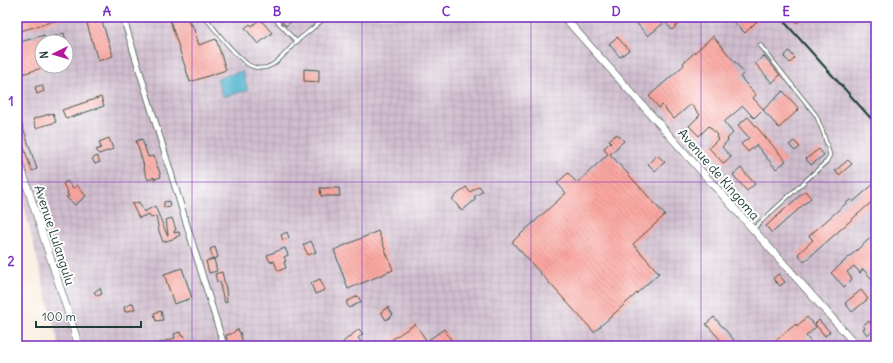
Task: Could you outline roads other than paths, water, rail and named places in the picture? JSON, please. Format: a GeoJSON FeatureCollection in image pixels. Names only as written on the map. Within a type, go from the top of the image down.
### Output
{"type":"FeatureCollection","features":[{"type":"Feature","properties":{"kind":"street"},"geometry":{"type":"LineString","coordinates":[[123,17],[224,346]]}},
{"type":"Feature","properties":{"kind":"street","name":"Avenue de Kingoma"},"geometry":{"type":"LineString","coordinates":[[564,17],[857,346]]}},
{"type":"Feature","properties":{"kind":"street","name":"Avenue Lulangulu"},"geometry":{"type":"LineString","coordinates":[[17,155],[79,346]]}},
{"type":"Feature","properties":{"kind":"lane"},"geometry":{"type":"LineString","coordinates":[[205,17],[234,52],[244,62],[256,68],[269,66],[274,63],[326,17]]}},
{"type":"Feature","properties":{"kind":"lane"},"geometry":{"type":"LineString","coordinates":[[273,17],[297,42]]}},
{"type":"Feature","properties":{"kind":"lane"},"geometry":{"type":"LineString","coordinates":[[753,230],[827,161],[830,155],[816,115],[760,45]]}},
{"type":"Feature","properties":{"kind":"water"},"geometry":{"type":"Polygon","coordinates":[[[242,71],[248,90],[223,97],[217,79],[242,71]]]}},
{"type":"Feature","properties":{"kind":"railway"},"geometry":{"type":"LineString","coordinates":[[780,17],[876,124]]}}]}
